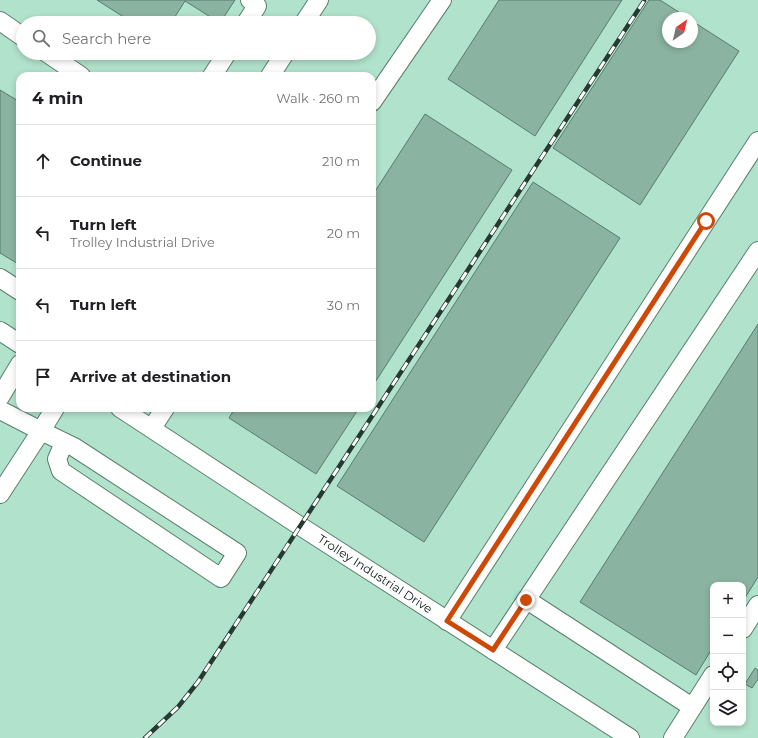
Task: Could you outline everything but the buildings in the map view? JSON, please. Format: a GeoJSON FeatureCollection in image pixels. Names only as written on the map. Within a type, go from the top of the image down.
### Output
{"type":"FeatureCollection","features":[{"type":"Feature","properties":{"kind":"street"},"geometry":{"type":"LineString","coordinates":[[250,0],[258,6],[251,16]]}},
{"type":"Feature","properties":{"kind":"street"},"geometry":{"type":"LineString","coordinates":[[309,16],[319,0]]}},
{"type":"Feature","properties":{"kind":"street"},"geometry":{"type":"LineString","coordinates":[[376,96],[442,0]]}},
{"type":"Feature","properties":{"kind":"street"},"geometry":{"type":"LineString","coordinates":[[0,21],[16,32]]}},
{"type":"Feature","properties":{"kind":"street"},"geometry":{"type":"LineString","coordinates":[[57,60],[75,72]]}},
{"type":"Feature","properties":{"kind":"street"},"geometry":{"type":"LineString","coordinates":[[215,72],[222,60]]}},
{"type":"Feature","properties":{"kind":"street"},"geometry":{"type":"LineString","coordinates":[[272,72],[280,60]]}},
{"type":"Feature","properties":{"kind":"street"},"geometry":{"type":"LineString","coordinates":[[447,621],[758,141]]}},
{"type":"Feature","properties":{"kind":"street"},"geometry":{"type":"LineString","coordinates":[[493,650],[758,251]]}},
{"type":"Feature","properties":{"kind":"street"},"geometry":{"type":"LineString","coordinates":[[0,278],[16,288]]}},
{"type":"Feature","properties":{"kind":"street"},"geometry":{"type":"LineString","coordinates":[[0,331],[16,341]]}},
{"type":"Feature","properties":{"kind":"street"},"geometry":{"type":"LineString","coordinates":[[0,397],[16,371]]}},
{"type":"Feature","properties":{"kind":"street"},"geometry":{"type":"LineString","coordinates":[[0,410],[80,451],[237,553],[221,578],[61,471],[57,460],[64,443]]}},
{"type":"Feature","properties":{"kind":"street"},"geometry":{"type":"LineString","coordinates":[[0,494],[53,412]]}},
{"type":"Feature","properties":{"kind":"street","name":"Trolley Industrial Drive"},"geometry":{"type":"LineString","coordinates":[[126,412],[447,621],[630,738]]}},
{"type":"Feature","properties":{"kind":"street"},"geometry":{"type":"LineString","coordinates":[[152,428],[163,412]]}},
{"type":"Feature","properties":{"kind":"street"},"geometry":{"type":"LineString","coordinates":[[526,600],[692,707]]}},
{"type":"Feature","properties":{"kind":"street"},"geometry":{"type":"LineString","coordinates":[[746,624],[758,605]]}},
{"type":"Feature","properties":{"kind":"street"},"geometry":{"type":"LineString","coordinates":[[673,738],[710,680]]}},
{"type":"Feature","properties":{"kind":"shaded area"},"geometry":{"type":"Polygon","coordinates":[[[0,0],[758,0],[758,738],[0,738],[0,0]]]}},
{"type":"Feature","properties":{"kind":"railway"},"geometry":{"type":"LineString","coordinates":[[376,410],[644,1]]}},
{"type":"Feature","properties":{"kind":"railway"},"geometry":{"type":"LineString","coordinates":[[145,738],[178,707],[198,682],[375,412]]}},
{"type":"Feature","properties":{"kind":"route"},"geometry":{"type":"LineString","coordinates":[[526,600],[493,650],[447,621],[706,221]]}}]}
